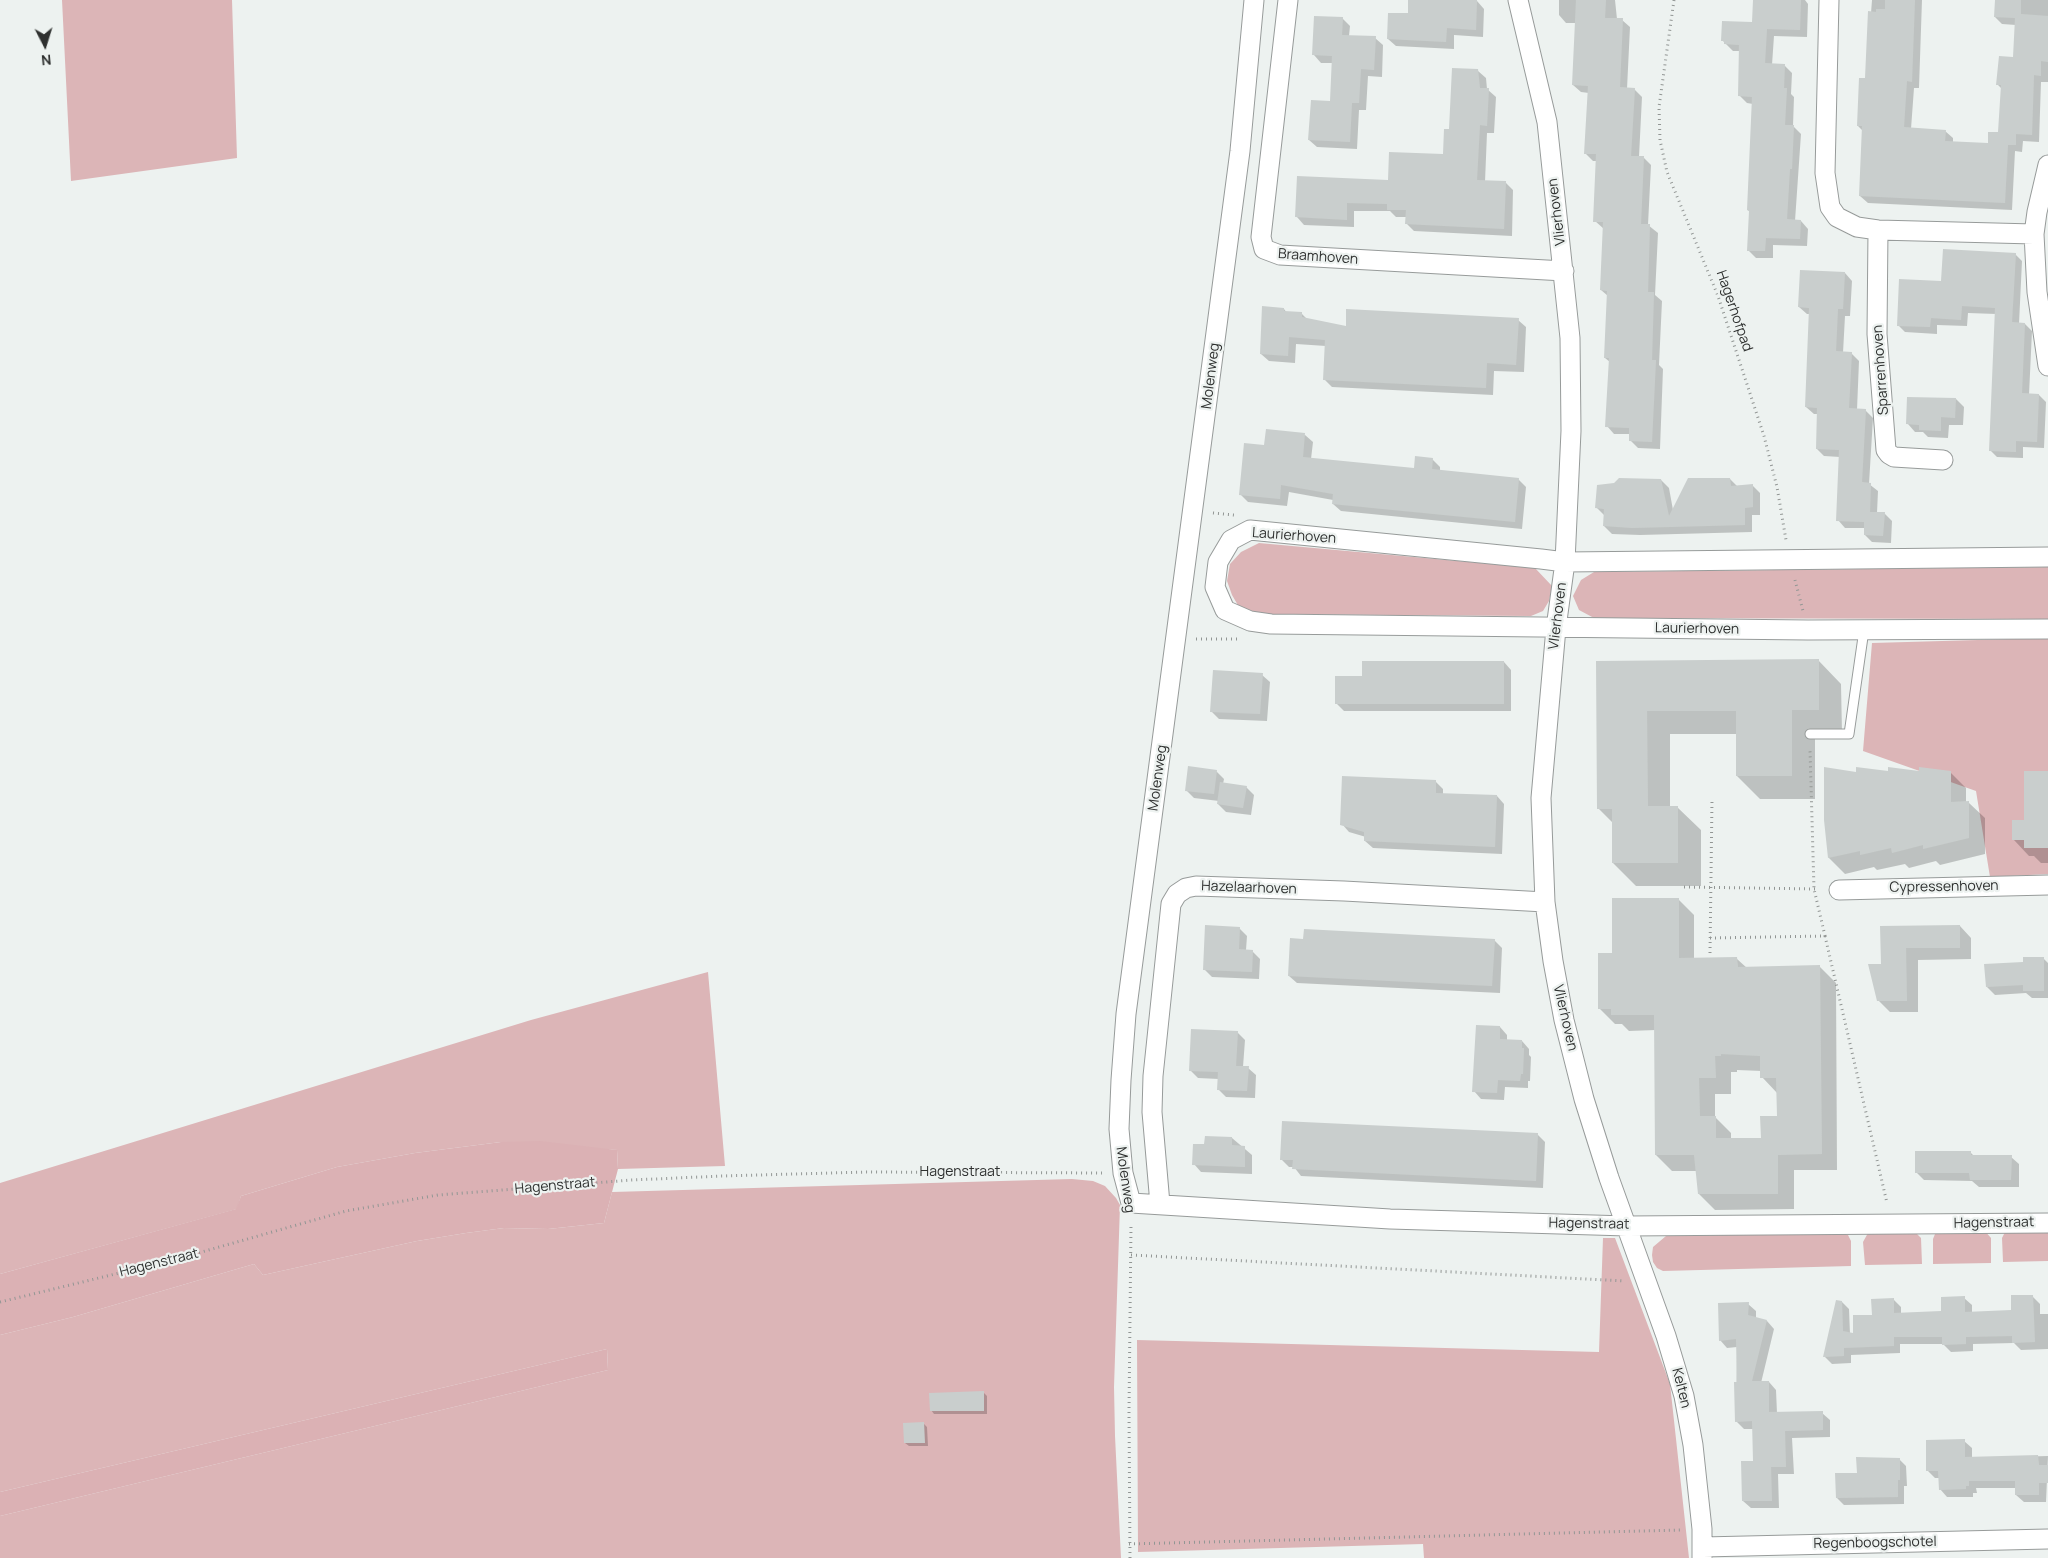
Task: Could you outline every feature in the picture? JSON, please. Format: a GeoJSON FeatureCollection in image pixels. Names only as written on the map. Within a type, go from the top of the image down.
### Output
{"type":"FeatureCollection","features":[{"type":"Feature","properties":{"kind":"street","name":"Molenweg"},"geometry":{"type":"LineString","coordinates":[[1131,1203],[1123,1173],[1119,1128],[1126,1014],[1240,151],[1254,0]]}},
{"type":"Feature","properties":{"kind":"street","name":"Braamhoven"},"geometry":{"type":"LineString","coordinates":[[1288,0],[1261,237],[1264,249],[1280,255],[1564,271]]}},
{"type":"Feature","properties":{"kind":"street","name":"Vlierhoven"},"geometry":{"type":"LineString","coordinates":[[1518,0],[1547,122],[1570,338],[1571,431],[1565,562],[1556,628],[1542,798],[1545,902],[1562,1010],[1584,1099],[1609,1178],[1627,1226]]}},
{"type":"Feature","properties":{"kind":"street"},"geometry":{"type":"LineString","coordinates":[[1829,0],[1825,172],[1827,196],[1830,207],[1837,217],[1857,227],[1878,230],[2034,234]]}},
{"type":"Feature","properties":{"kind":"street"},"geometry":{"type":"LineString","coordinates":[[2048,165],[2034,234],[2037,292],[2048,366]]}},
{"type":"Feature","properties":{"kind":"street","name":"Sparrenhoven"},"geometry":{"type":"LineString","coordinates":[[1878,230],[1877,334],[1886,450],[1894,456],[1943,460]]}},
{"type":"Feature","properties":{"kind":"street","name":"Laurierhoven"},"geometry":{"type":"LineString","coordinates":[[2048,556],[1565,562],[1542,558],[1250,530],[1231,540],[1218,562],[1216,587],[1225,610],[1250,621],[1271,624],[1808,630],[2048,629]]}},
{"type":"Feature","properties":{"kind":"street","name":"Cypressenhoven"},"geometry":{"type":"LineString","coordinates":[[1839,890],[2048,885]]}},
{"type":"Feature","properties":{"kind":"street","name":"Hazelaarhoven"},"geometry":{"type":"LineString","coordinates":[[1160,1204],[1152,1112],[1153,1076],[1171,904],[1177,894],[1186,888],[1196,886],[1354,891],[1545,902]]}},
{"type":"Feature","properties":{"kind":"street","name":"Hagenstraat"},"geometry":{"type":"LineString","coordinates":[[1131,1203],[1390,1219],[1627,1226],[2048,1223]]}},
{"type":"Feature","properties":{"kind":"street","name":"Kelten"},"geometry":{"type":"LineString","coordinates":[[1627,1226],[1666,1336],[1684,1396],[1693,1445],[1702,1545]]}},
{"type":"Feature","properties":{"kind":"street","name":"Regenboogschotel"},"geometry":{"type":"LineString","coordinates":[[1702,1545],[2048,1539]]}},
{"type":"Feature","properties":{"kind":"lane"},"geometry":{"type":"LineString","coordinates":[[1810,734],[1849,734],[1864,630]]}},
{"type":"Feature","properties":{"kind":"path","name":"Hagerhofpad"},"geometry":{"type":"LineString","coordinates":[[1674,0],[1659,107],[1660,140],[1667,172],[1718,296],[1764,436],[1777,487],[1789,558],[1808,630]]}},
{"type":"Feature","properties":{"kind":"path"},"geometry":{"type":"LineString","coordinates":[[1177,638],[1240,640]]}},
{"type":"Feature","properties":{"kind":"path"},"geometry":{"type":"LineString","coordinates":[[1810,734],[1814,889],[1892,1224]]}},
{"type":"Feature","properties":{"kind":"path"},"geometry":{"type":"LineString","coordinates":[[1710,953],[1712,799]]}},
{"type":"Feature","properties":{"kind":"path"},"geometry":{"type":"LineString","coordinates":[[1684,887],[1839,890]]}},
{"type":"Feature","properties":{"kind":"path"},"geometry":{"type":"LineString","coordinates":[[1710,938],[1825,936]]}},
{"type":"Feature","properties":{"kind":"path","name":"Hagenstraat"},"geometry":{"type":"LineString","coordinates":[[0,1302],[177,1259],[346,1211],[438,1196],[622,1181],[722,1176],[867,1172],[1123,1173]]}},
{"type":"Feature","properties":{"kind":"path","name":"Molenweg"},"geometry":{"type":"LineString","coordinates":[[1130,1558],[1131,1203]]}},
{"type":"Feature","properties":{"kind":"path"},"geometry":{"type":"LineString","coordinates":[[1130,1255],[1624,1282]]}},
{"type":"Feature","properties":{"kind":"path"},"geometry":{"type":"LineString","coordinates":[[1129,1544],[1702,1545]]}},
{"type":"Feature","properties":{"kind":"shaded area"},"geometry":{"type":"Polygon","coordinates":[[[62,0],[232,0],[237,158],[71,181],[62,0]]]}},
{"type":"Feature","properties":{"kind":"shaded area"},"geometry":{"type":"Polygon","coordinates":[[[1259,543],[1535,568],[1552,586],[1549,601],[1543,611],[1531,616],[1253,614],[1239,607],[1227,581],[1230,564],[1241,552],[1259,543]]]}},
{"type":"Feature","properties":{"kind":"shaded area"},"geometry":{"type":"Polygon","coordinates":[[[2048,567],[2048,619],[1594,618],[1579,610],[1573,596],[1581,580],[1594,572],[2048,567]]]}},
{"type":"Feature","properties":{"kind":"shaded area"},"geometry":{"type":"Polygon","coordinates":[[[2048,638],[2048,874],[1990,877],[1976,791],[1863,751],[1872,643],[2048,638]]]}},
{"type":"Feature","properties":{"kind":"shaded area"},"geometry":{"type":"Polygon","coordinates":[[[708,972],[725,1166],[618,1169],[617,1150],[501,1142],[415,1153],[337,1167],[241,1196],[237,1209],[0,1274],[0,1183],[531,1020],[708,972]]]}},
{"type":"Feature","properties":{"kind":"shaded area"},"geometry":{"type":"Polygon","coordinates":[[[540,1141],[617,1150],[618,1169],[604,1223],[548,1229],[504,1228],[466,1233],[417,1241],[263,1275],[254,1264],[73,1317],[0,1335],[0,1274],[236,1209],[241,1196],[337,1167],[415,1153],[501,1142],[540,1141]]]}},
{"type":"Feature","properties":{"kind":"shaded area"},"geometry":{"type":"Polygon","coordinates":[[[1072,1179],[1093,1181],[1105,1186],[1120,1205],[1114,1387],[1121,1558],[0,1558],[0,1516],[608,1370],[607,1349],[0,1492],[0,1335],[73,1317],[254,1264],[263,1275],[417,1241],[466,1233],[504,1228],[548,1229],[604,1223],[612,1192],[1072,1179]]]}},
{"type":"Feature","properties":{"kind":"shaded area"},"geometry":{"type":"Polygon","coordinates":[[[1984,1230],[1991,1238],[1991,1263],[1933,1264],[1933,1239],[1935,1234],[1941,1231],[1984,1230]]]}},
{"type":"Feature","properties":{"kind":"shaded area"},"geometry":{"type":"Polygon","coordinates":[[[2048,1230],[2048,1261],[2003,1262],[2002,1238],[2005,1232],[2048,1230]]]}},
{"type":"Feature","properties":{"kind":"shaded area"},"geometry":{"type":"Polygon","coordinates":[[[1912,1232],[1921,1238],[1922,1264],[1865,1265],[1863,1242],[1868,1233],[1912,1232]]]}},
{"type":"Feature","properties":{"kind":"shaded area"},"geometry":{"type":"Polygon","coordinates":[[[1842,1233],[1848,1235],[1851,1241],[1851,1266],[1663,1271],[1657,1268],[1653,1262],[1652,1255],[1653,1247],[1666,1236],[1842,1233]]]}},
{"type":"Feature","properties":{"kind":"shaded area"},"geometry":{"type":"Polygon","coordinates":[[[1603,1238],[1615,1238],[1670,1384],[1689,1558],[1424,1558],[1423,1544],[1138,1552],[1137,1340],[1599,1352],[1603,1238]]]}},
{"type":"Feature","properties":{"kind":"shaded area"},"geometry":{"type":"Polygon","coordinates":[[[607,1349],[608,1370],[0,1516],[0,1492],[607,1349]]]}},
{"type":"Feature","properties":{"kind":"building"},"geometry":{"type":"Polygon","coordinates":[[[1408,0],[1477,0],[1476,30],[1447,28],[1446,42],[1387,39],[1388,13],[1408,13],[1408,0]]]}},
{"type":"Feature","properties":{"kind":"building"},"geometry":{"type":"Polygon","coordinates":[[[1576,0],[1606,0],[1605,18],[1623,18],[1620,87],[1635,88],[1631,156],[1644,156],[1641,224],[1650,224],[1648,292],[1654,292],[1652,360],[1656,360],[1652,442],[1629,441],[1629,428],[1605,427],[1609,358],[1604,358],[1607,291],[1600,290],[1603,222],[1593,222],[1596,154],[1584,154],[1588,86],[1572,85],[1576,0]]]}},
{"type":"Feature","properties":{"kind":"building"},"geometry":{"type":"Polygon","coordinates":[[[1753,0],[1801,0],[1800,30],[1767,29],[1765,63],[1785,64],[1784,88],[1787,88],[1785,125],[1794,125],[1787,219],[1801,220],[1800,239],[1766,238],[1765,251],[1747,251],[1752,97],[1738,96],[1739,45],[1724,44],[1724,41],[1721,41],[1722,21],[1752,22],[1753,0]]]}},
{"type":"Feature","properties":{"kind":"building"},"geometry":{"type":"Polygon","coordinates":[[[1885,0],[1915,0],[1912,82],[1907,81],[1904,127],[1946,130],[1945,141],[1988,143],[1988,132],[1998,132],[2001,85],[1996,85],[1999,56],[2013,57],[2015,18],[1994,17],[1995,0],[2021,0],[2021,14],[2048,16],[2048,62],[2041,61],[2041,76],[2034,75],[2032,135],[2016,134],[2016,145],[2008,145],[2005,203],[1859,196],[1862,126],[1857,126],[1859,78],[1865,78],[1868,11],[1876,12],[1876,9],[1885,9],[1885,0]]]}},
{"type":"Feature","properties":{"kind":"building"},"geometry":{"type":"Polygon","coordinates":[[[1314,16],[1343,17],[1342,35],[1376,36],[1374,70],[1361,69],[1359,103],[1352,103],[1350,142],[1308,140],[1311,100],[1330,101],[1332,56],[1312,55],[1314,16]]]}},
{"type":"Feature","properties":{"kind":"building"},"geometry":{"type":"Polygon","coordinates":[[[1452,68],[1478,69],[1480,88],[1489,88],[1487,126],[1480,125],[1477,180],[1506,181],[1504,229],[1405,224],[1406,210],[1387,210],[1387,204],[1347,203],[1347,220],[1295,217],[1297,176],[1388,180],[1389,152],[1443,154],[1444,129],[1449,129],[1452,68]]]}},
{"type":"Feature","properties":{"kind":"building"},"geometry":{"type":"Polygon","coordinates":[[[1943,249],[2016,253],[2012,322],[2025,323],[2022,393],[2039,394],[2037,442],[2016,441],[2016,452],[1989,451],[1995,308],[1962,306],[1961,320],[1931,318],[1930,327],[1897,326],[1899,279],[1941,281],[1943,249]]]}},
{"type":"Feature","properties":{"kind":"building"},"geometry":{"type":"Polygon","coordinates":[[[1800,270],[1845,272],[1843,309],[1838,309],[1836,351],[1852,352],[1849,408],[1866,409],[1862,482],[1871,483],[1870,512],[1885,512],[1883,536],[1864,535],[1864,522],[1836,521],[1839,450],[1816,449],[1817,408],[1805,407],[1809,308],[1798,307],[1800,270]]]}},
{"type":"Feature","properties":{"kind":"building"},"geometry":{"type":"Polygon","coordinates":[[[1262,306],[1284,308],[1284,311],[1302,312],[1302,317],[1346,326],[1346,309],[1519,318],[1516,365],[1487,363],[1486,388],[1323,380],[1325,340],[1289,337],[1288,356],[1260,354],[1262,306]]]}},
{"type":"Feature","properties":{"kind":"building"},"geometry":{"type":"Polygon","coordinates":[[[1907,397],[1956,398],[1955,418],[1941,417],[1941,431],[1919,430],[1919,425],[1906,424],[1907,397]]]}},
{"type":"Feature","properties":{"kind":"building"},"geometry":{"type":"Polygon","coordinates":[[[1266,429],[1305,433],[1303,457],[1414,468],[1415,456],[1433,458],[1432,469],[1519,478],[1515,522],[1332,504],[1333,494],[1281,485],[1280,499],[1239,495],[1244,443],[1264,445],[1266,429]]]}},
{"type":"Feature","properties":{"kind":"building"},"geometry":{"type":"Polygon","coordinates":[[[1619,478],[1661,479],[1669,516],[1688,478],[1730,478],[1731,486],[1753,484],[1753,507],[1745,508],[1745,525],[1632,528],[1603,526],[1604,509],[1595,508],[1597,485],[1614,483],[1619,478]]]}},
{"type":"Feature","properties":{"kind":"building"},"geometry":{"type":"Polygon","coordinates":[[[1819,659],[1819,710],[1792,710],[1792,776],[1736,776],[1736,711],[1647,711],[1648,806],[1678,806],[1678,863],[1612,863],[1612,809],[1597,809],[1596,661],[1819,659]]]}},
{"type":"Feature","properties":{"kind":"building"},"geometry":{"type":"Polygon","coordinates":[[[1362,661],[1504,661],[1504,704],[1335,704],[1335,676],[1362,676],[1362,661]]]}},
{"type":"Feature","properties":{"kind":"building"},"geometry":{"type":"Polygon","coordinates":[[[1213,670],[1263,673],[1260,714],[1210,712],[1213,670]]]}},
{"type":"Feature","properties":{"kind":"building"},"geometry":{"type":"Polygon","coordinates":[[[1188,766],[1217,770],[1214,794],[1185,791],[1188,766]]]}},
{"type":"Feature","properties":{"kind":"building"},"geometry":{"type":"Polygon","coordinates":[[[1824,767],[1856,772],[1856,767],[1888,771],[1888,767],[1919,771],[1919,767],[1951,771],[1951,802],[1969,801],[1969,838],[1923,849],[1923,845],[1892,853],[1891,848],[1860,855],[1860,851],[1828,858],[1824,820],[1824,767]]]}},
{"type":"Feature","properties":{"kind":"building"},"geometry":{"type":"Polygon","coordinates":[[[2024,771],[2048,771],[2048,848],[2024,848],[2024,840],[2012,840],[2012,820],[2024,820],[2024,771]]]}},
{"type":"Feature","properties":{"kind":"building"},"geometry":{"type":"Polygon","coordinates":[[[1342,776],[1436,780],[1436,793],[1497,795],[1495,847],[1364,841],[1364,832],[1340,825],[1342,776]]]}},
{"type":"Feature","properties":{"kind":"building"},"geometry":{"type":"Polygon","coordinates":[[[1220,782],[1247,786],[1243,808],[1217,804],[1220,782]]]}},
{"type":"Feature","properties":{"kind":"building"},"geometry":{"type":"Polygon","coordinates":[[[1612,898],[1679,898],[1679,958],[1737,957],[1738,967],[1820,965],[1822,1154],[1778,1155],[1778,1194],[1698,1194],[1694,1155],[1655,1155],[1654,1015],[1611,1015],[1611,1009],[1598,1009],[1598,953],[1612,953],[1612,898]],[[1721,1054],[1721,1056],[1715,1056],[1716,1078],[1699,1078],[1700,1116],[1716,1116],[1716,1138],[1761,1138],[1760,1116],[1777,1116],[1776,1078],[1760,1078],[1760,1056],[1721,1054]]]}},
{"type":"Feature","properties":{"kind":"building"},"geometry":{"type":"Polygon","coordinates":[[[1205,925],[1240,927],[1239,949],[1253,950],[1252,972],[1203,970],[1205,925]]]}},
{"type":"Feature","properties":{"kind":"building"},"geometry":{"type":"Polygon","coordinates":[[[1960,925],[1960,948],[1906,948],[1907,1001],[1877,1001],[1868,964],[1881,964],[1880,926],[1960,925]]]}},
{"type":"Feature","properties":{"kind":"building"},"geometry":{"type":"Polygon","coordinates":[[[1304,929],[1495,939],[1492,986],[1288,976],[1290,938],[1303,939],[1304,929]]]}},
{"type":"Feature","properties":{"kind":"building"},"geometry":{"type":"Polygon","coordinates":[[[2023,957],[2044,957],[2044,991],[2023,991],[2023,985],[1986,987],[1984,964],[2023,962],[2023,957]]]}},
{"type":"Feature","properties":{"kind":"building"},"geometry":{"type":"Polygon","coordinates":[[[1476,1025],[1500,1026],[1500,1039],[1522,1040],[1522,1048],[1524,1048],[1523,1074],[1521,1074],[1520,1081],[1498,1080],[1497,1093],[1472,1092],[1476,1025]]]}},
{"type":"Feature","properties":{"kind":"building"},"geometry":{"type":"Polygon","coordinates":[[[1191,1029],[1238,1031],[1236,1066],[1249,1066],[1247,1091],[1217,1090],[1218,1072],[1189,1071],[1191,1029]]]}},
{"type":"Feature","properties":{"kind":"building"},"geometry":{"type":"Polygon","coordinates":[[[1282,1121],[1538,1133],[1536,1181],[1292,1169],[1293,1160],[1280,1160],[1282,1121]]]}},
{"type":"Feature","properties":{"kind":"building"},"geometry":{"type":"Polygon","coordinates":[[[1205,1136],[1232,1137],[1232,1145],[1245,1146],[1245,1167],[1192,1165],[1193,1144],[1204,1144],[1205,1136]]]}},
{"type":"Feature","properties":{"kind":"building"},"geometry":{"type":"Polygon","coordinates":[[[1915,1151],[1971,1151],[1971,1155],[2012,1155],[2011,1180],[1970,1180],[1969,1173],[1915,1173],[1915,1151]]]}},
{"type":"Feature","properties":{"kind":"building"},"geometry":{"type":"Polygon","coordinates":[[[2011,1295],[2033,1295],[2035,1342],[2012,1343],[2012,1336],[1966,1337],[1966,1344],[1942,1345],[1942,1337],[1894,1337],[1894,1346],[1844,1348],[1844,1356],[1823,1357],[1836,1300],[1842,1301],[1843,1331],[1853,1333],[1853,1315],[1872,1315],[1871,1299],[1894,1298],[1894,1313],[1941,1311],[1941,1297],[1965,1296],[1965,1312],[2011,1310],[2011,1295]]]}},
{"type":"Feature","properties":{"kind":"building"},"geometry":{"type":"Polygon","coordinates":[[[1749,1302],[1748,1315],[1767,1320],[1752,1381],[1769,1381],[1769,1412],[1823,1411],[1823,1430],[1785,1431],[1786,1467],[1771,1467],[1772,1501],[1742,1501],[1741,1461],[1753,1461],[1752,1421],[1735,1422],[1734,1382],[1737,1382],[1736,1339],[1719,1341],[1718,1303],[1749,1302]]]}},
{"type":"Feature","properties":{"kind":"building"},"geometry":{"type":"Polygon","coordinates":[[[984,1391],[984,1411],[930,1411],[929,1393],[984,1391]]]}},
{"type":"Feature","properties":{"kind":"building"},"geometry":{"type":"Polygon","coordinates":[[[924,1422],[925,1443],[904,1443],[903,1423],[924,1422]]]}},
{"type":"Feature","properties":{"kind":"building"},"geometry":{"type":"Polygon","coordinates":[[[1965,1439],[1965,1457],[2038,1455],[2039,1465],[2048,1465],[2048,1483],[2039,1483],[2039,1495],[2015,1495],[2015,1481],[1969,1481],[1969,1486],[1966,1486],[1966,1489],[1939,1490],[1938,1471],[1926,1471],[1926,1440],[1965,1439]]]}},
{"type":"Feature","properties":{"kind":"building"},"geometry":{"type":"Polygon","coordinates":[[[1856,1457],[1900,1458],[1898,1497],[1836,1498],[1835,1473],[1857,1473],[1856,1457]]]}}]}
